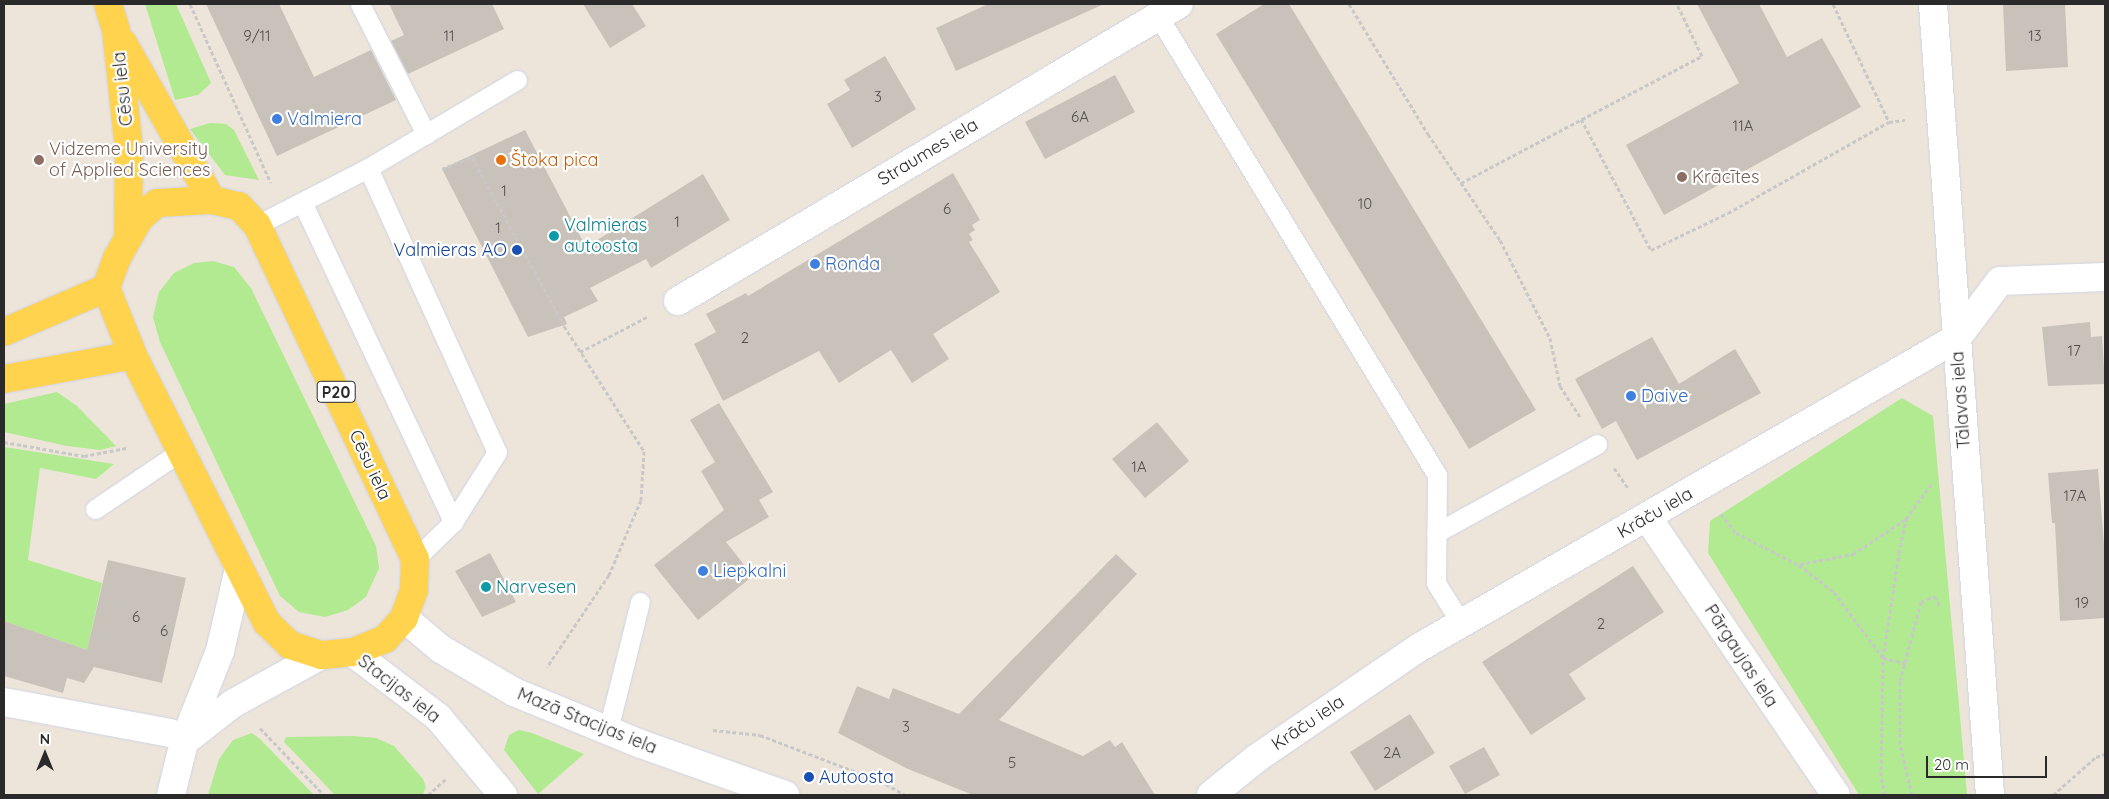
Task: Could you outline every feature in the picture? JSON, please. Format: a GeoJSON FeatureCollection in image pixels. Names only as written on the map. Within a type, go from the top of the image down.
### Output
{"type":"FeatureCollection","features":[{"type":"Feature","properties":{"kind":"main road","name":"Cēsu iela"},"geometry":{"type":"LineString","coordinates":[[108,4],[116,30],[129,150],[128,238]]}},
{"type":"Feature","properties":{"kind":"main road","name":"Cēsu iela"},"geometry":{"type":"LineString","coordinates":[[116,30],[212,200]]}},
{"type":"Feature","properties":{"kind":"main road","name":"Cēsu iela"},"geometry":{"type":"LineString","coordinates":[[212,200],[239,206],[256,225],[415,559],[414,590],[404,618],[385,639],[352,652],[321,655],[290,645],[267,623],[133,355],[106,288],[117,258],[139,219],[157,203],[212,200]]}},
{"type":"Feature","properties":{"kind":"main road"},"geometry":{"type":"LineString","coordinates":[[4,332],[106,288]]}},
{"type":"Feature","properties":{"kind":"main road"},"geometry":{"type":"LineString","coordinates":[[4,379],[133,355]]}},
{"type":"Feature","properties":{"kind":"street","name":"Tālavas iela"},"geometry":{"type":"LineString","coordinates":[[1933,4],[1990,795]]}},
{"type":"Feature","properties":{"kind":"street","name":"Straumes iela"},"geometry":{"type":"LineString","coordinates":[[678,301],[1168,10]]}},
{"type":"Feature","properties":{"kind":"street","name":"Krāču iela"},"geometry":{"type":"LineString","coordinates":[[1212,795],[1257,758],[1420,647],[1956,338],[2000,281],[2105,277]]}},
{"type":"Feature","properties":{"kind":"street","name":"Pārgaujas iela"},"geometry":{"type":"LineString","coordinates":[[1647,517],[1836,795]]}},
{"type":"Feature","properties":{"kind":"street"},"geometry":{"type":"LineString","coordinates":[[171,795],[177,738],[220,651],[240,569]]}},
{"type":"Feature","properties":{"kind":"street","name":"Mazā Stacijas iela"},"geometry":{"type":"LineString","coordinates":[[404,618],[441,649],[514,692],[608,730],[785,795]]}},
{"type":"Feature","properties":{"kind":"street","name":"Stacijas iela"},"geometry":{"type":"LineString","coordinates":[[352,652],[438,716],[503,795]]}},
{"type":"Feature","properties":{"kind":"street","name":"Cēsu iela"},"geometry":{"type":"LineString","coordinates":[[177,738],[232,704],[321,655]]}},
{"type":"Feature","properties":{"kind":"street"},"geometry":{"type":"LineString","coordinates":[[4,702],[177,738]]}},
{"type":"Feature","properties":{"kind":"lane"},"geometry":{"type":"LineString","coordinates":[[360,4],[426,134]]}},
{"type":"Feature","properties":{"kind":"lane"},"geometry":{"type":"LineString","coordinates":[[1168,10],[1437,475],[1436,584],[1461,623]]}},
{"type":"Feature","properties":{"kind":"lane"},"geometry":{"type":"LineString","coordinates":[[256,225],[303,204],[368,168],[517,80]]}},
{"type":"Feature","properties":{"kind":"lane"},"geometry":{"type":"LineString","coordinates":[[368,168],[497,452],[454,522],[415,559]]}},
{"type":"Feature","properties":{"kind":"lane"},"geometry":{"type":"LineString","coordinates":[[303,204],[454,522]]}},
{"type":"Feature","properties":{"kind":"lane"},"geometry":{"type":"LineString","coordinates":[[1436,534],[1597,444]]}},
{"type":"Feature","properties":{"kind":"lane"},"geometry":{"type":"LineString","coordinates":[[95,509],[181,451]]}},
{"type":"Feature","properties":{"kind":"lane"},"geometry":{"type":"LineString","coordinates":[[608,730],[640,602]]}},
{"type":"Feature","properties":{"kind":"path"},"geometry":{"type":"LineString","coordinates":[[190,4],[272,184]]}},
{"type":"Feature","properties":{"kind":"path"},"geometry":{"type":"LineString","coordinates":[[1349,4],[1461,183],[1500,240],[1550,338],[1560,386],[1647,517]]}},
{"type":"Feature","properties":{"kind":"path"},"geometry":{"type":"LineString","coordinates":[[1461,183],[1702,56],[1677,4]]}},
{"type":"Feature","properties":{"kind":"path"},"geometry":{"type":"LineString","coordinates":[[1834,4],[1889,122]]}},
{"type":"Feature","properties":{"kind":"path"},"geometry":{"type":"LineString","coordinates":[[1581,119],[1651,250],[1728,213],[1889,122],[1905,120]]}},
{"type":"Feature","properties":{"kind":"path"},"geometry":{"type":"LineString","coordinates":[[442,169],[472,157],[580,352],[644,451],[641,500],[609,575],[543,672]]}},
{"type":"Feature","properties":{"kind":"path"},"geometry":{"type":"LineString","coordinates":[[580,352],[678,301]]}},
{"type":"Feature","properties":{"kind":"path"},"geometry":{"type":"LineString","coordinates":[[4,442],[84,456],[126,448]]}},
{"type":"Feature","properties":{"kind":"path"},"geometry":{"type":"LineString","coordinates":[[1885,795],[1881,776],[1883,658],[1906,519],[1927,486],[1934,482]]}},
{"type":"Feature","properties":{"kind":"path"},"geometry":{"type":"LineString","coordinates":[[1719,511],[1736,534],[1799,564],[1834,592],[1883,658],[1905,663]]}},
{"type":"Feature","properties":{"kind":"path"},"geometry":{"type":"LineString","coordinates":[[1799,564],[1853,554],[1906,519]]}},
{"type":"Feature","properties":{"kind":"path"},"geometry":{"type":"LineString","coordinates":[[1912,795],[1900,744],[1900,681],[1921,602]]}},
{"type":"Feature","properties":{"kind":"path"},"geometry":{"type":"LineString","coordinates":[[256,724],[324,795]]}},
{"type":"Feature","properties":{"kind":"path"},"geometry":{"type":"LineString","coordinates":[[705,729],[760,736],[880,781],[905,795]]}},
{"type":"Feature","properties":{"kind":"path"},"geometry":{"type":"LineString","coordinates":[[2053,795],[2096,757],[2105,754]]}},
{"type":"Feature","properties":{"kind":"path"},"geometry":{"type":"LineString","coordinates":[[428,795],[447,778]]}},
{"type":"Feature","properties":{"kind":"green space"},"geometry":{"type":"Polygon","coordinates":[[[145,4],[176,4],[211,83],[198,95],[175,100],[145,4]]]}},
{"type":"Feature","properties":{"kind":"green space"},"geometry":{"type":"Polygon","coordinates":[[[210,123],[226,124],[234,130],[259,180],[225,175],[190,129],[210,123]]]}},
{"type":"Feature","properties":{"kind":"green space"},"geometry":{"type":"Polygon","coordinates":[[[213,261],[234,267],[251,288],[376,546],[379,568],[366,597],[348,610],[325,617],[299,612],[280,596],[160,342],[153,317],[159,292],[174,273],[194,263],[213,261]]]}},
{"type":"Feature","properties":{"kind":"green space"},"geometry":{"type":"Polygon","coordinates":[[[57,392],[77,406],[116,446],[100,450],[67,446],[4,432],[4,404],[57,392]]]}},
{"type":"Feature","properties":{"kind":"green space"},"geometry":{"type":"Polygon","coordinates":[[[1902,398],[1933,416],[1967,795],[1859,795],[1708,553],[1710,521],[1902,398]]]}},
{"type":"Feature","properties":{"kind":"green space"},"geometry":{"type":"Polygon","coordinates":[[[4,447],[114,464],[96,479],[40,468],[28,560],[102,583],[87,650],[4,621],[4,447]]]}},
{"type":"Feature","properties":{"kind":"green space"},"geometry":{"type":"Polygon","coordinates":[[[519,730],[532,733],[584,754],[538,794],[504,750],[509,735],[519,730]]]}},
{"type":"Feature","properties":{"kind":"green space"},"geometry":{"type":"Polygon","coordinates":[[[252,733],[314,795],[208,795],[219,759],[233,740],[252,733]]]}},
{"type":"Feature","properties":{"kind":"green space"},"geometry":{"type":"Polygon","coordinates":[[[354,736],[376,738],[394,746],[423,779],[426,787],[423,794],[335,795],[284,742],[286,737],[354,736]]]}},
{"type":"Feature","properties":{"kind":"building"},"geometry":{"type":"Polygon","coordinates":[[[206,4],[279,4],[314,77],[371,50],[396,100],[277,156],[206,4]]]}},
{"type":"Feature","properties":{"kind":"building"},"geometry":{"type":"Polygon","coordinates":[[[389,4],[492,4],[504,29],[408,74],[391,41],[404,35],[389,4]]]}},
{"type":"Feature","properties":{"kind":"building"},"geometry":{"type":"Polygon","coordinates":[[[583,4],[632,4],[646,26],[610,48],[583,4]]]}},
{"type":"Feature","properties":{"kind":"building"},"geometry":{"type":"Polygon","coordinates":[[[988,4],[1104,4],[956,71],[936,28],[988,4]]]}},
{"type":"Feature","properties":{"kind":"building"},"geometry":{"type":"Polygon","coordinates":[[[1264,4],[1289,4],[1536,410],[1469,449],[1216,34],[1264,4]]]}},
{"type":"Feature","properties":{"kind":"building"},"geometry":{"type":"Polygon","coordinates":[[[1697,4],[1759,4],[1787,57],[1822,38],[1861,107],[1664,215],[1626,145],[1739,83],[1697,4]]]}},
{"type":"Feature","properties":{"kind":"building"},"geometry":{"type":"Polygon","coordinates":[[[2065,4],[2068,67],[2006,71],[2003,5],[2065,4]]]}},
{"type":"Feature","properties":{"kind":"building"},"geometry":{"type":"Polygon","coordinates":[[[885,56],[916,109],[852,148],[827,104],[850,90],[844,80],[885,56]]]}},
{"type":"Feature","properties":{"kind":"building"},"geometry":{"type":"Polygon","coordinates":[[[1115,75],[1135,112],[1045,159],[1025,122],[1115,75]]]}},
{"type":"Feature","properties":{"kind":"building"},"geometry":{"type":"Polygon","coordinates":[[[525,130],[586,247],[703,174],[730,220],[651,268],[646,259],[590,288],[598,301],[564,317],[567,324],[528,337],[442,169],[525,130]]]}},
{"type":"Feature","properties":{"kind":"building"},"geometry":{"type":"Polygon","coordinates":[[[953,173],[980,220],[972,225],[975,230],[969,234],[973,240],[969,242],[1000,292],[933,334],[949,359],[912,383],[891,350],[839,383],[819,351],[723,401],[694,344],[716,332],[706,314],[746,293],[748,296],[953,173]]]}},
{"type":"Feature","properties":{"kind":"building"},"geometry":{"type":"Polygon","coordinates":[[[2090,322],[2091,337],[2102,336],[2105,384],[2048,386],[2042,327],[2090,322]]]}},
{"type":"Feature","properties":{"kind":"building"},"geometry":{"type":"Polygon","coordinates":[[[1652,337],[1679,384],[1735,349],[1761,393],[1637,460],[1616,421],[1602,429],[1575,379],[1652,337]]]}},
{"type":"Feature","properties":{"kind":"building"},"geometry":{"type":"Polygon","coordinates":[[[719,403],[773,492],[759,500],[769,517],[726,542],[753,576],[698,620],[654,565],[724,510],[701,471],[715,462],[690,420],[719,403]]]}},
{"type":"Feature","properties":{"kind":"building"},"geometry":{"type":"Polygon","coordinates":[[[1157,422],[1189,461],[1145,498],[1112,459],[1157,422]]]}},
{"type":"Feature","properties":{"kind":"building"},"geometry":{"type":"Polygon","coordinates":[[[2098,469],[2105,557],[2105,618],[2060,621],[2055,523],[2052,523],[2048,473],[2098,469]]]}},
{"type":"Feature","properties":{"kind":"building","name":"Narvesen"},"geometry":{"type":"Polygon","coordinates":[[[490,553],[516,602],[482,617],[455,571],[490,553]]]}},
{"type":"Feature","properties":{"kind":"building"},"geometry":{"type":"Polygon","coordinates":[[[1116,554],[1137,574],[999,720],[1083,756],[1110,740],[1115,747],[1122,742],[1155,795],[973,795],[908,769],[838,733],[857,686],[889,699],[893,688],[959,714],[1116,554]]]}},
{"type":"Feature","properties":{"kind":"building"},"geometry":{"type":"Polygon","coordinates":[[[108,560],[186,578],[162,683],[94,667],[84,683],[67,678],[63,693],[4,676],[4,621],[87,650],[108,560]]]}},
{"type":"Feature","properties":{"kind":"building"},"geometry":{"type":"Polygon","coordinates":[[[1633,566],[1664,612],[1569,674],[1586,699],[1531,735],[1482,662],[1633,566]]]}},
{"type":"Feature","properties":{"kind":"building"},"geometry":{"type":"Polygon","coordinates":[[[1410,714],[1435,753],[1375,791],[1350,752],[1410,714]]]}},
{"type":"Feature","properties":{"kind":"building"},"geometry":{"type":"Polygon","coordinates":[[[1484,747],[1500,775],[1465,794],[1449,766],[1484,747]]]}},
{"type":"Feature","properties":{"kind":"place","name":"Valmiera"},"geometry":{"type":"Point","coordinates":[277,119]}},
{"type":"Feature","properties":{"kind":"place","name":"Vidzeme University of Applied Sciences"},"geometry":{"type":"Point","coordinates":[39,160]}},
{"type":"Feature","properties":{"kind":"place","name":"Štoka pica"},"geometry":{"type":"Point","coordinates":[501,160]}},
{"type":"Feature","properties":{"kind":"place","name":"Krācītes"},"geometry":{"type":"Point","coordinates":[1682,177]}},
{"type":"Feature","properties":{"kind":"place","name":"Valmieras autoosta"},"geometry":{"type":"Point","coordinates":[554,236]}},
{"type":"Feature","properties":{"kind":"place","name":"Valmieras AO"},"geometry":{"type":"Point","coordinates":[517,250]}},
{"type":"Feature","properties":{"kind":"place","name":"Ronda"},"geometry":{"type":"Point","coordinates":[815,264]}},
{"type":"Feature","properties":{"kind":"place","name":"Daive"},"geometry":{"type":"Point","coordinates":[1631,396]}},
{"type":"Feature","properties":{"kind":"place","name":"Liepkalni"},"geometry":{"type":"Point","coordinates":[703,571]}},
{"type":"Feature","properties":{"kind":"place","name":"Narvesen"},"geometry":{"type":"Point","coordinates":[486,587]}},
{"type":"Feature","properties":{"kind":"place","name":"Autoosta"},"geometry":{"type":"Point","coordinates":[809,777]}}]}
